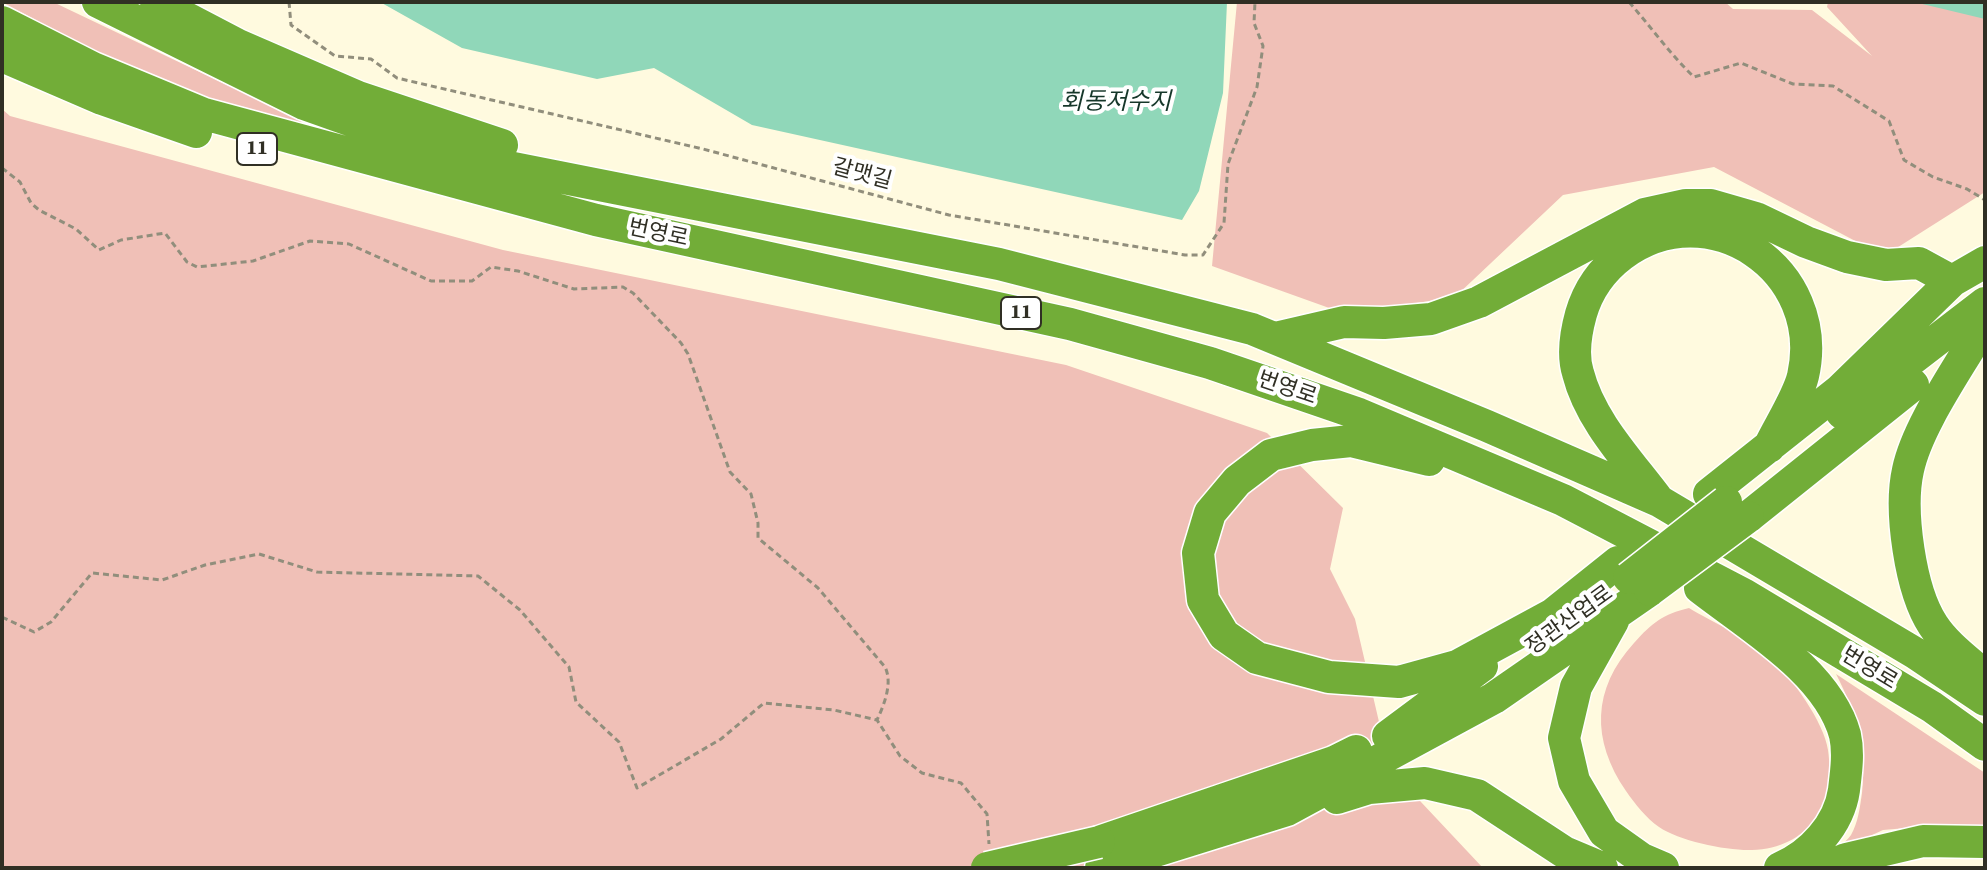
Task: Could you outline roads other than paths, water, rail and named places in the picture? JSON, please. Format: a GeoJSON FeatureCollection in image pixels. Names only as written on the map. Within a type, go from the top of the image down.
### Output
{"type":"FeatureCollection","features":[{"type":"Feature","properties":{"kind":"highway","name":"번영로"},"geometry":{"type":"LineString","coordinates":[[98,2],[304,104],[386,133],[498,165],[999,264],[1252,329],[1659,501],[1915,653],[1985,700]]}},
{"type":"Feature","properties":{"kind":"highway","name":"번영로"},"geometry":{"type":"LineString","coordinates":[[156,2],[238,45],[358,97],[638,191]]}},
{"type":"Feature","properties":{"kind":"highway","name":"번영로"},"geometry":{"type":"LineString","coordinates":[[2,22],[93,68],[204,114],[523,202]]}},
{"type":"Feature","properties":{"kind":"highway","name":"번영로"},"geometry":{"type":"LineString","coordinates":[[2,56],[102,99],[225,143],[523,202],[1098,331],[1210,363],[1359,414],[1563,500],[1634,568],[1745,595],[1932,707],[1985,745]]}},
{"type":"Feature","properties":{"kind":"highway"},"geometry":{"type":"LineString","coordinates":[[1275,338],[1344,322],[1431,319],[1491,296],[1645,214],[1686,205],[1711,205],[1756,218],[1847,257],[1886,265],[1919,263],[1952,281]]}},
{"type":"Feature","properties":{"kind":"highway"},"geometry":{"type":"LineString","coordinates":[[1634,568],[1728,504],[1769,447],[1803,377],[1807,339],[1798,301],[1777,269],[1747,245],[1711,232],[1673,232],[1637,244],[1607,266],[1585,298],[1575,334],[1577,372],[1591,407],[1659,501]]}},
{"type":"Feature","properties":{"kind":"highway"},"geometry":{"type":"LineString","coordinates":[[1769,447],[1840,390],[1952,281],[1985,262]]}},
{"type":"Feature","properties":{"kind":"highway"},"geometry":{"type":"LineString","coordinates":[[1519,480],[1351,441],[1312,445],[1271,455],[1237,481],[1210,513],[1198,553],[1203,600],[1224,635],[1257,658],[1329,677],[1399,682],[1457,666],[1634,568],[1728,504],[1979,321]]}},
{"type":"Feature","properties":{"kind":"highway"},"geometry":{"type":"LineString","coordinates":[[1979,321],[1920,438],[1908,468],[1905,497],[1911,560],[1931,623],[1985,676]]}},
{"type":"Feature","properties":{"kind":"highway"},"geometry":{"type":"LineString","coordinates":[[1634,568],[1780,650],[1819,685],[1837,715],[1846,738],[1847,767],[1842,801],[1832,822],[1812,850],[1780,868]]}},
{"type":"Feature","properties":{"kind":"highway","name":"정관산업로"},"geometry":{"type":"LineString","coordinates":[[1100,855],[1287,810],[1494,698],[1620,611],[1634,568]]}},
{"type":"Feature","properties":{"kind":"highway","name":"정관산업로"},"geometry":{"type":"LineString","coordinates":[[1100,855],[1334,762],[1388,736],[1482,685],[1634,568]]}},
{"type":"Feature","properties":{"kind":"highway"},"geometry":{"type":"LineString","coordinates":[[1620,611],[1576,687],[1564,738],[1574,781],[1604,832],[1642,859],[1663,868]]}},
{"type":"Feature","properties":{"kind":"highway"},"geometry":{"type":"LineString","coordinates":[[1388,736],[1553,614]]}},
{"type":"Feature","properties":{"kind":"highway"},"geometry":{"type":"LineString","coordinates":[[1287,810],[1369,788],[1425,783],[1477,795],[1564,852],[1602,868]]}},
{"type":"Feature","properties":{"kind":"highway"},"geometry":{"type":"LineString","coordinates":[[1825,868],[1846,859],[1923,841],[1985,842]]}},
{"type":"Feature","properties":{"kind":"highway"},"geometry":{"type":"LineString","coordinates":[[988,862],[1100,855]]}},
{"type":"Feature","properties":{"kind":"water","name":"회동저수지"},"geometry":{"type":"Polygon","coordinates":[[[380,2],[1227,2],[1223,93],[1199,191],[1182,220],[752,125],[654,68],[597,79],[462,48],[380,2]]]}},
{"type":"Feature","properties":{"kind":"water"},"geometry":{"type":"Polygon","coordinates":[[[1914,2],[1985,2],[1985,19],[1914,2]]]}}]}
